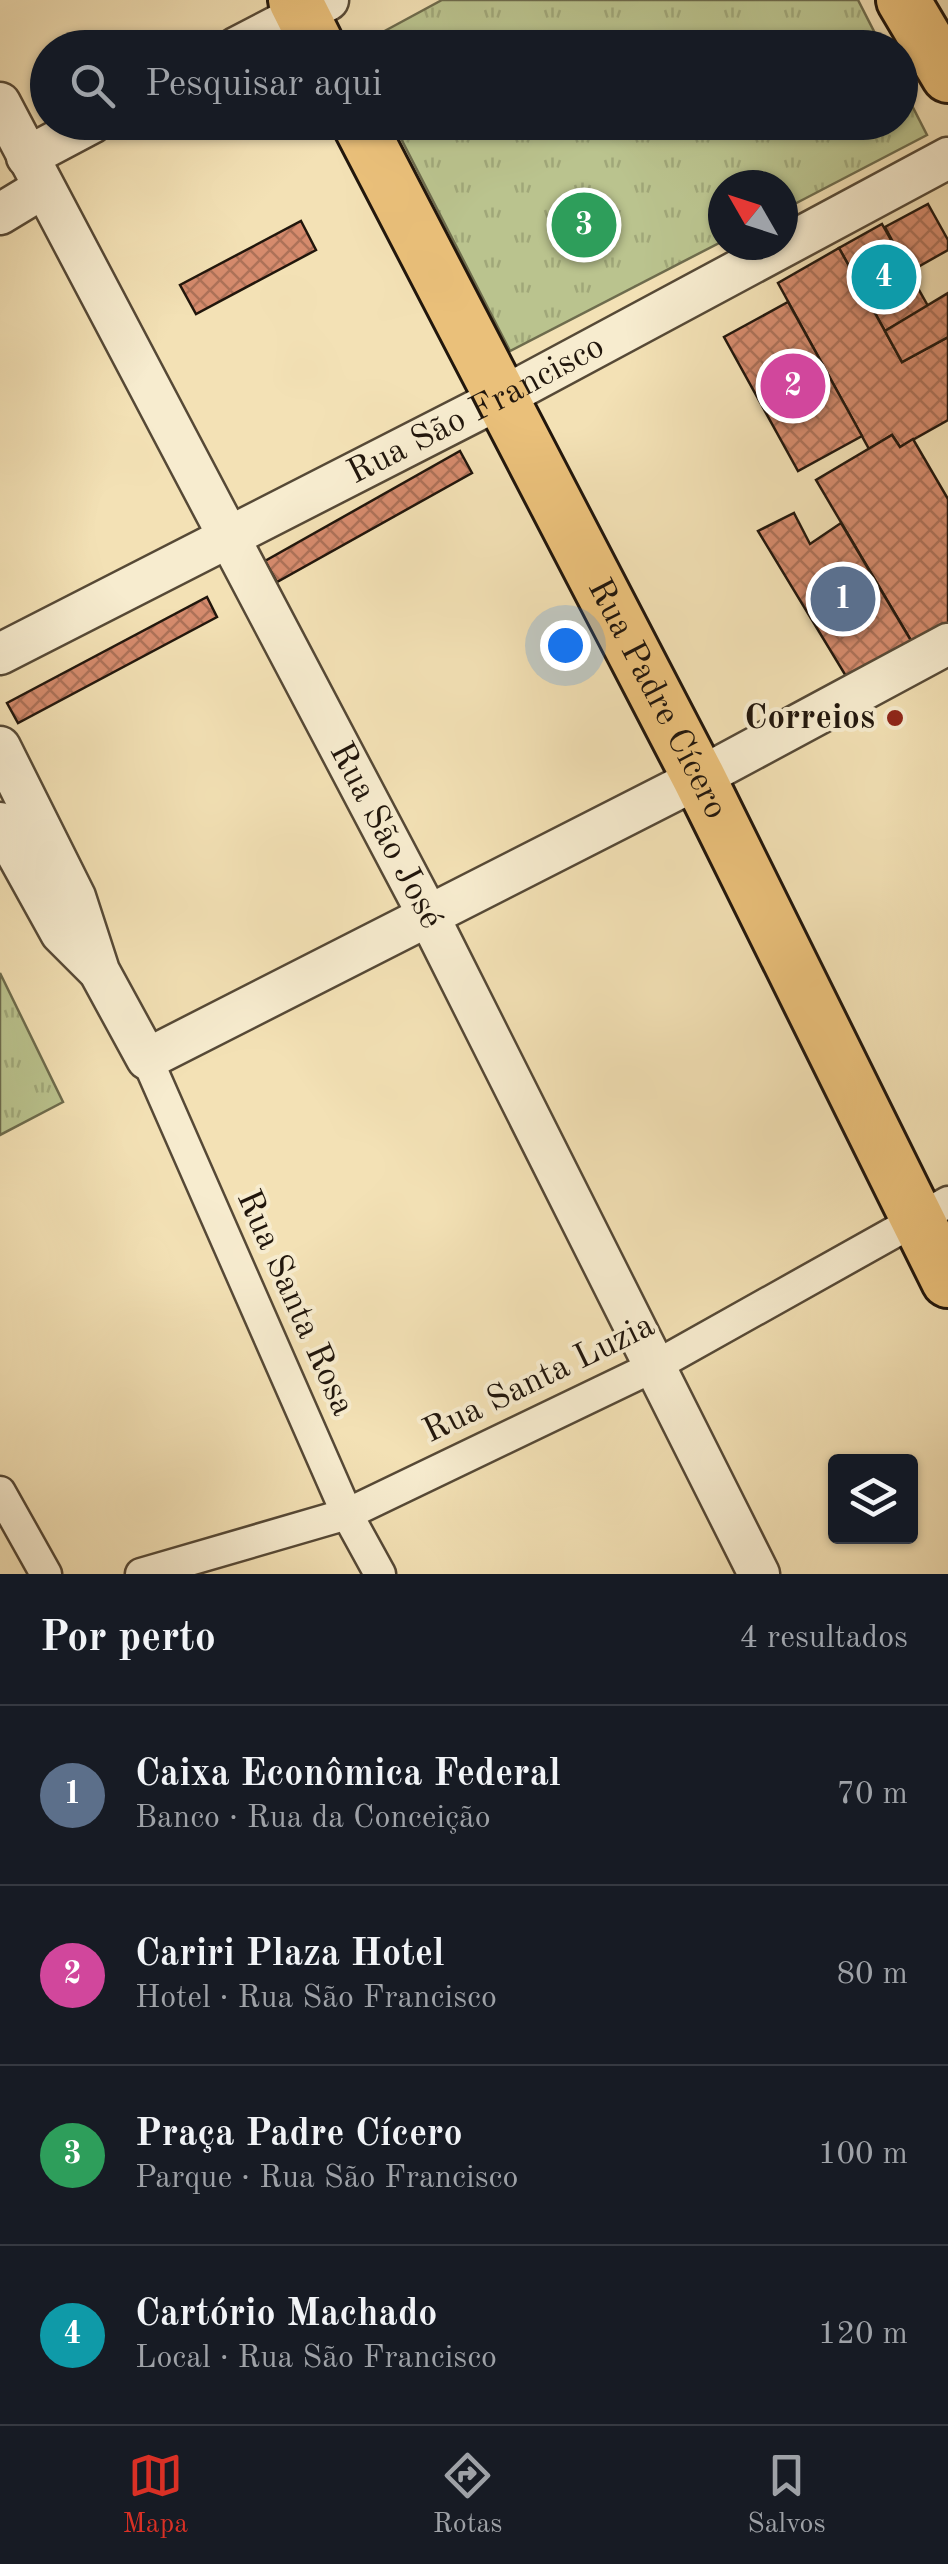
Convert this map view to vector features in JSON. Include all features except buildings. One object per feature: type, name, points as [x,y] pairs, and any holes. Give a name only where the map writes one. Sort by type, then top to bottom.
[{"type":"highway","points":[[904,0],[948,76]]},
{"type":"highway","name":"Rua Padre Cícero","points":[[367,140],[698,778],[932,1210],[948,1281]]},
{"type":"street","points":[[277,30],[311,15]]},
{"type":"street","name":"Rua São José","points":[[0,104],[427,913],[658,1366],[759,1574]]},
{"type":"street","points":[[0,214],[35,172],[71,140]]},
{"type":"street","name":"Rua São Francisco","points":[[0,654],[500,398],[948,158]]},
{"type":"street","points":[[0,747],[76,896],[99,971],[146,1059],[698,778],[948,644]]},
{"type":"street","points":[[0,823],[55,924],[99,971]]},
{"type":"street","name":"Rua Santa Rosa","points":[[146,1059],[347,1514],[380,1574]]},
{"type":"street","name":"Rua Santa Luzia","points":[[141,1574],[347,1514],[658,1366],[932,1210]]},
{"type":"street","points":[[0,1492],[46,1574]]},
{"type":"green space","points":[[442,0],[858,0],[873,30],[386,30]]},
{"type":"green space","points":[[918,117],[927,135],[918,140]]},
{"type":"green space","points":[[402,140],[917,140],[798,202],[798,170],[708,170],[708,249],[510,351]]},
{"type":"green space","points":[[0,973],[63,1102],[0,1135]]},
{"type":"place","name":"Praça Padre Cícero","points":[[584,225]]},
{"type":"place","name":"Cartório Machado","points":[[884,277]]},
{"type":"place","name":"Cariri Plaza Hotel","points":[[793,386]]},
{"type":"place","name":"Caixa Econômica Federal","points":[[843,599]]},
{"type":"place","name":"Correios","points":[[895,718]]}]
